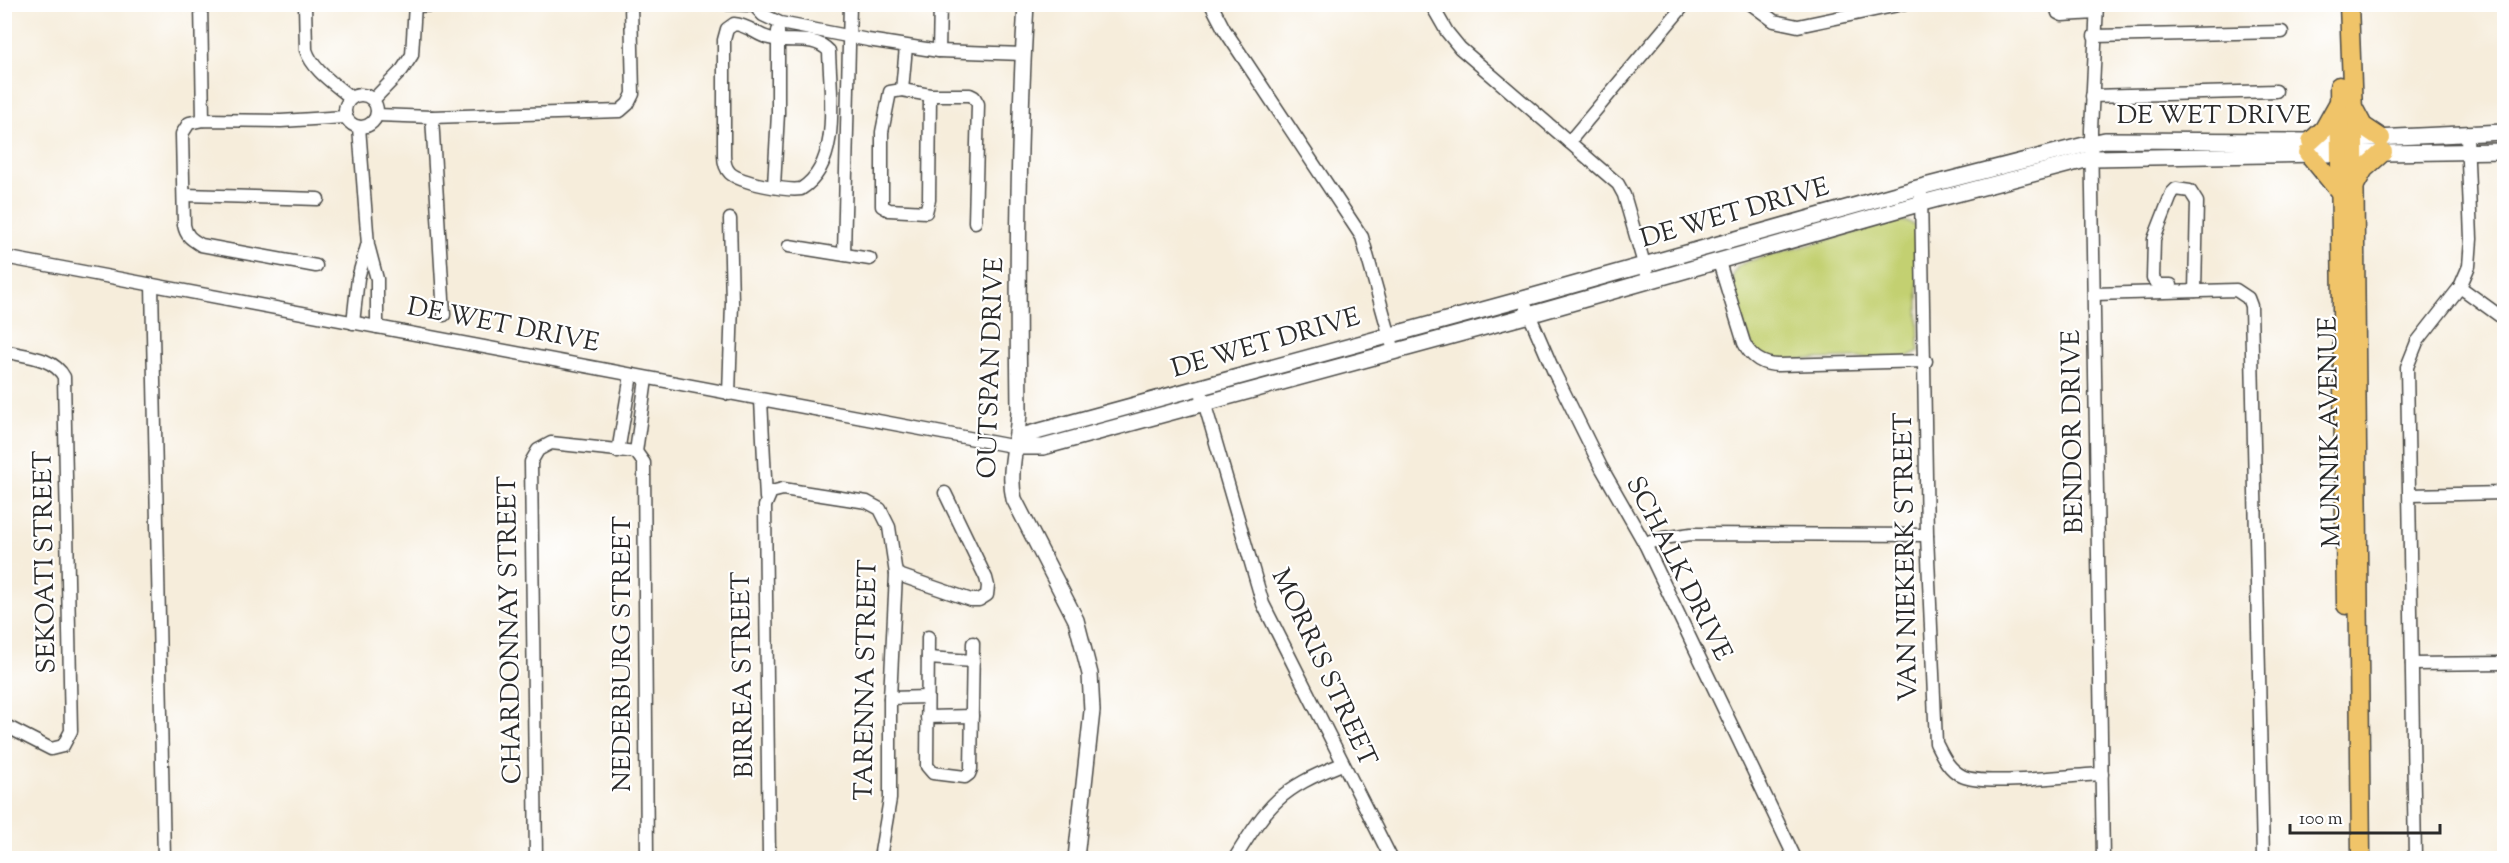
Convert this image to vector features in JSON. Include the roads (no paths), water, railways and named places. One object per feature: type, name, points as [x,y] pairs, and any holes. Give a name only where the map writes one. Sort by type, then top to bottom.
[{"type":"main road","name":"MUNNIK AVENUE","points":[[2337,4],[2346,146],[2349,858]]},
{"type":"main road","name":"MUNNIK AVENUE","points":[[2345,103],[2349,4]]},
{"type":"main road","points":[[2345,103],[2382,145],[2346,191],[2309,147],[2345,103]]},
{"type":"main road","name":"MUNNIK AVENUE","points":[[2346,191],[2361,858]]},
{"type":"street","points":[[201,4],[203,120]]},
{"type":"street","points":[[305,4],[308,57],[312,65],[351,98]]},
{"type":"street","points":[[373,100],[402,70],[412,55],[415,5],[462,4]]},
{"type":"street","points":[[377,115],[432,117],[620,111],[631,100],[633,94],[631,4]]},
{"type":"street","points":[[727,4],[753,5],[763,15],[780,22],[906,47],[939,51],[1023,54]]},
{"type":"street","points":[[844,254],[850,4]]},
{"type":"street","points":[[939,51],[940,4]]},
{"type":"street","name":"OUTSPAN DRIVE","points":[[1026,4],[1023,54],[1017,442],[1011,478],[1014,499],[1076,620],[1090,675],[1092,711],[1076,858]]},
{"type":"street","points":[[1211,4],[1224,29],[1362,237],[1394,351]]},
{"type":"street","points":[[1431,4],[1447,32],[1460,48],[1618,184],[1624,195],[1649,280]]},
{"type":"street","points":[[1569,142],[1685,4]]},
{"type":"street","points":[[1751,4],[1774,21],[1798,26],[1903,4]]},
{"type":"street","points":[[2056,4],[2059,14],[2078,15],[2096,9]]},
{"type":"street","name":"BENDOR DRIVE","points":[[2096,9],[2092,142],[2103,858]]},
{"type":"street","points":[[774,186],[778,113],[777,40],[780,22]]},
{"type":"street","points":[[734,24],[745,25],[764,37],[777,40],[814,41],[830,51],[830,137],[825,159],[821,168],[804,188],[797,190],[752,183],[731,174],[726,168],[724,155],[725,33],[734,24]]},
{"type":"street","points":[[2094,36],[2282,32]]},
{"type":"street","points":[[902,90],[906,47]]},
{"type":"street","points":[[930,95],[928,208],[924,214],[883,208],[881,199],[882,132],[890,92],[902,90],[930,95],[970,95],[974,97],[978,105],[975,222]]},
{"type":"street","points":[[2092,96],[2276,91]]},
{"type":"street","points":[[358,95],[373,100],[377,107],[377,115],[369,125],[353,126],[345,117],[345,106],[351,98],[358,95]]},
{"type":"street","points":[[316,266],[201,244],[192,240],[186,233],[184,225],[182,134],[189,123],[203,120],[271,122],[345,117]]},
{"type":"street","points":[[432,117],[444,315]]},
{"type":"street","points":[[359,127],[368,245],[377,279],[377,327]]},
{"type":"street","name":"DE WET DRIVE","points":[[1017,442],[1389,334],[2092,142],[2105,140],[2309,147],[2382,145],[2505,132]]},
{"type":"street","points":[[2415,858],[2407,367],[2417,342],[2460,287],[2469,266],[2467,136]]},
{"type":"street","name":"DE WET DRIVE","points":[[2382,145],[2468,152],[2505,151]]},
{"type":"street","name":"DE WET DRIVE","points":[[4,257],[646,379],[992,441],[1017,442],[1043,447],[1529,315],[1922,203],[2093,158],[2181,155],[2260,156],[2309,147]]},
{"type":"street","name":"VAN NIEKERK STREET","points":[[1921,187],[1926,361],[1927,535],[1936,743],[1943,758],[1962,776],[1975,779],[2007,780],[2102,774]]},
{"type":"street","points":[[2195,288],[2197,202],[2190,191],[2176,189],[2169,198],[2154,239],[2153,279],[2160,285],[2195,288],[2236,290],[2248,298],[2251,306],[2263,858]]},
{"type":"street","points":[[185,195],[318,199]]},
{"type":"street","points":[[729,394],[732,303],[730,219]]},
{"type":"street","points":[[353,322],[358,278],[368,245]]},
{"type":"street","points":[[789,246],[870,259]]},
{"type":"street","points":[[1719,262],[1744,343],[1751,354],[1761,361],[1779,365],[1926,361]]},
{"type":"street","points":[[152,285],[164,858]]},
{"type":"street","points":[[2460,287],[2505,319]]},
{"type":"street","points":[[2094,294],[2195,288]]},
{"type":"street","name":"SCHALK DRIVE","points":[[1523,299],[1554,372],[1595,456],[1645,544],[1795,858]]},
{"type":"street","name":"SEKOATI STREET","points":[[4,351],[55,366],[64,376],[71,732],[63,747],[51,749],[4,725]]},
{"type":"street","points":[[631,375],[618,452],[636,452]]},
{"type":"street","name":"NEDERBURG STREET","points":[[646,379],[636,452],[644,463],[647,858]]},
{"type":"street","name":"MORRIS STREET","points":[[1200,388],[1263,604],[1390,858]]},
{"type":"street","name":"BIRREA STREET","points":[[761,400],[769,495],[765,515],[769,858]]},
{"type":"street","name":"CHARDONNAY STREET","points":[[536,858],[531,462],[538,450],[551,443],[618,452]]},
{"type":"street","name":"TARENNA STREET","points":[[769,495],[790,489],[867,501],[880,509],[889,527],[896,574],[890,698],[890,799],[880,858]]},
{"type":"street","points":[[896,574],[971,600],[979,600],[987,595],[986,578],[945,493]]},
{"type":"street","points":[[2410,495],[2505,493]]},
{"type":"street","points":[[1645,544],[1663,538],[1691,534],[1927,535]]},
{"type":"street","points":[[928,637],[927,766],[929,771],[965,777],[971,770],[973,643]]},
{"type":"street","points":[[928,658],[973,661]]},
{"type":"street","points":[[2412,664],[2505,663]]},
{"type":"street","points":[[890,698],[927,697]]},
{"type":"street","points":[[927,717],[972,716]]},
{"type":"street","points":[[1235,858],[1261,816],[1276,800],[1292,788],[1342,764]]}]
